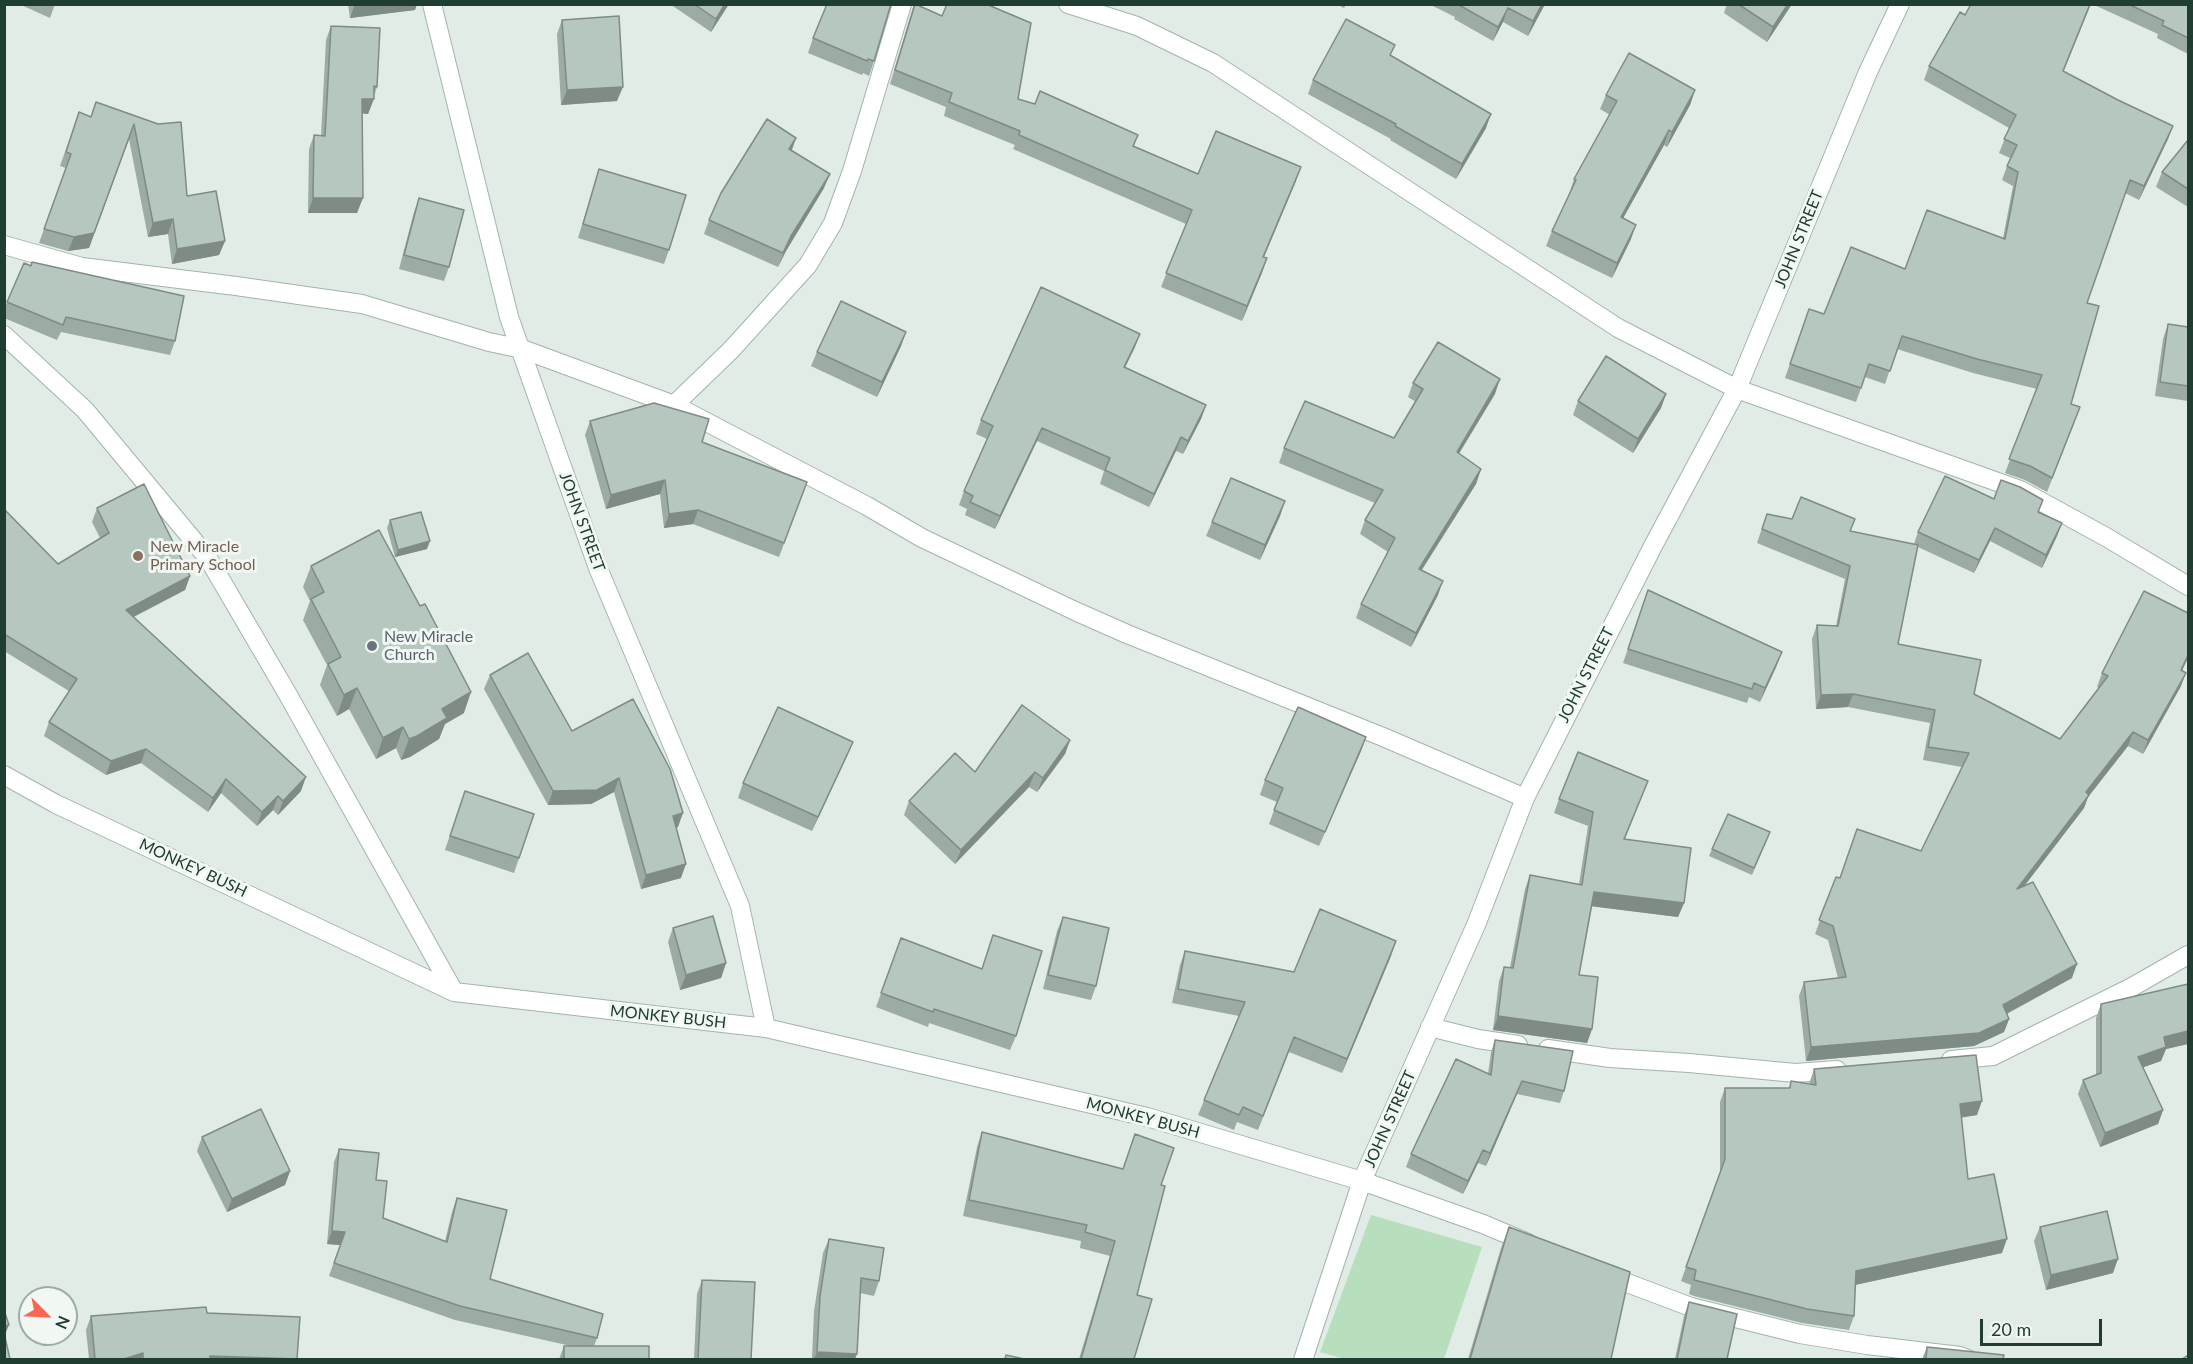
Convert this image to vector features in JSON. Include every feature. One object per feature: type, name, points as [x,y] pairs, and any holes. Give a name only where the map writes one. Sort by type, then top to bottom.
[{"type":"street","name":"JOHN STREET","points":[[432,4],[509,317],[598,568],[740,906],[766,1028]]},
{"type":"street","points":[[674,405],[731,350],[808,265],[833,223],[852,171],[902,4]]},
{"type":"street","points":[[1068,4],[1137,26],[1213,63],[1618,328],[1737,388],[2020,490],[2106,537],[2188,586]]},
{"type":"street","name":"JOHN STREET","points":[[1303,1359],[1362,1181],[1476,925],[1525,798],[1647,556],[1737,388],[1868,72],[1900,4]]},
{"type":"street","points":[[4,245],[82,267],[362,304],[489,342],[522,349],[674,405],[867,506],[922,538],[1017,585],[1127,634],[1318,710],[1525,798]]},
{"type":"street","points":[[4,335],[86,410],[208,558],[287,693],[454,992]]},
{"type":"street","name":"MONKEY BUSH","points":[[4,775],[56,804],[454,992],[766,1028],[1148,1117],[1362,1181],[1483,1224],[1549,1251]]},
{"type":"street","points":[[1934,1061],[1992,1056],[2132,987],[2188,955]]},
{"type":"street","points":[[1430,1027],[1479,1039],[1610,1058],[1795,1073],[1853,1068]]},
{"type":"street","points":[[1593,1270],[1690,1307],[1800,1334],[1970,1359]]},
{"type":"green space","points":[[1371,1215],[1482,1247],[1444,1359],[1345,1359],[1320,1352]]},
{"type":"building","points":[[694,4],[725,4],[716,19]]},
{"type":"building","points":[[827,4],[891,4],[874,61],[868,59],[867,61],[813,38]]},
{"type":"building","points":[[915,4],[942,16],[947,4],[986,4],[1031,23],[1018,99],[1035,104],[1040,91],[1138,135],[1133,146],[1198,174],[1216,131],[1301,167],[1263,257],[1267,258],[1247,306],[1166,273],[1192,210],[1019,135],[1020,131],[949,102],[952,93],[895,70]]},
{"type":"building","points":[[1542,4],[1533,21],[1508,8],[1498,27],[1459,5]]},
{"type":"building","points":[[1738,4],[1788,4],[1773,27]]},
{"type":"building","points":[[1971,4],[2090,4],[2063,71],[2173,126],[2144,186],[2130,180],[2087,303],[2099,306],[2071,404],[2080,407],[2052,478],[2030,466],[2009,459],[2042,375],[1977,359],[1902,336],[1890,371],[1869,364],[1861,388],[1790,364],[1809,309],[1824,314],[1851,247],[1905,269],[1927,210],[2005,239],[2018,172],[2007,166],[2017,145],[2004,139],[2016,115],[1929,66],[1960,12],[1965,15]]},
{"type":"building","points":[[2128,4],[2188,4],[2188,38],[2162,25],[2164,21]]},
{"type":"building","points":[[619,16],[623,87],[567,90],[562,20]]},
{"type":"building","points":[[1346,19],[1395,45],[1390,55],[1491,114],[1462,164],[1395,126],[1396,124],[1313,80]]},
{"type":"building","points":[[331,26],[380,28],[377,87],[374,86],[374,99],[362,99],[363,198],[313,198],[314,135],[325,136]]},
{"type":"building","points":[[1629,53],[1695,90],[1672,132],[1669,130],[1621,217],[1636,225],[1617,263],[1552,231],[1576,180],[1574,179],[1617,101],[1606,95]]},
{"type":"building","points":[[96,102],[158,124],[181,122],[187,196],[216,191],[225,241],[177,249],[173,219],[153,223],[134,124],[94,233],[74,237],[44,229],[71,154],[66,152],[79,112],[91,117]]},
{"type":"building","points":[[767,119],[796,138],[789,149],[830,174],[791,236],[783,253],[709,220],[721,193]]},
{"type":"building","points":[[2188,140],[2188,189],[2162,172]]},
{"type":"building","points":[[599,169],[686,195],[669,250],[583,224]]},
{"type":"building","points":[[419,198],[464,210],[449,267],[404,255]]},
{"type":"building","points":[[32,262],[184,296],[175,341],[66,317],[63,325],[7,302],[24,263],[31,266]]},
{"type":"building","points":[[1041,287],[1140,334],[1124,367],[1206,405],[1188,441],[1181,437],[1154,494],[1105,470],[1110,458],[1042,428],[1000,516],[970,502],[973,496],[964,491],[993,426],[981,420]]},
{"type":"building","points":[[841,301],[906,332],[882,382],[817,352]]},
{"type":"building","points":[[2168,324],[2188,327],[2188,386],[2160,382]]},
{"type":"building","points":[[1438,342],[1500,379],[1457,452],[1481,469],[1419,569],[1443,581],[1416,633],[1361,604],[1395,538],[1365,520],[1383,490],[1284,448],[1305,401],[1394,438],[1423,389],[1413,383]]},
{"type":"building","points":[[1606,356],[1666,394],[1638,439],[1578,401]]},
{"type":"building","points":[[654,403],[709,419],[702,442],[807,482],[784,543],[698,510],[669,514],[665,480],[611,495],[590,421]]},
{"type":"building","points":[[1945,476],[1994,499],[2001,480],[2020,487],[2043,500],[2038,512],[2062,523],[2046,555],[1995,528],[1979,560],[1918,532]]},
{"type":"building","points":[[1231,478],[1285,501],[1265,545],[1212,522]]},
{"type":"building","points":[[144,484],[190,576],[126,610],[306,777],[283,801],[278,796],[262,812],[226,779],[213,798],[146,749],[111,761],[49,722],[77,679],[4,634],[4,509],[58,564],[109,533],[97,508]]},
{"type":"building","points":[[1801,497],[1855,519],[1850,531],[1918,545],[1898,644],[1981,660],[1974,694],[2060,739],[2108,676],[2102,673],[2144,591],[2188,613],[2188,655],[2181,670],[2186,673],[2148,740],[2133,732],[2086,792],[2089,795],[2017,889],[2033,882],[2077,964],[2003,1005],[2009,1019],[1979,1033],[1811,1047],[1804,982],[1846,977],[1833,926],[1819,920],[1836,877],[1840,878],[1857,829],[1921,851],[1969,753],[1928,747],[1935,710],[1853,694],[1821,695],[1817,625],[1838,626],[1850,566],[1762,529],[1767,514],[1792,519]]},
{"type":"building","points":[[421,512],[430,541],[398,550],[390,520]]},
{"type":"building","name":"New Miracle Church","points":[[379,530],[420,606],[425,604],[471,692],[442,709],[447,718],[409,739],[403,727],[383,738],[357,688],[344,695],[328,664],[341,657],[311,599],[324,592],[311,566]]},
{"type":"building","points":[[1648,590],[1782,652],[1765,688],[1754,683],[1752,689],[1628,649]]},
{"type":"building","points":[[528,653],[572,731],[633,699],[670,769],[683,813],[673,816],[686,864],[646,875],[619,778],[597,790],[553,791],[490,675]]},
{"type":"building","points":[[1022,705],[1070,740],[1043,778],[1035,772],[961,850],[909,801],[955,753],[975,772]]},
{"type":"building","points":[[778,707],[853,742],[818,817],[743,783]]},
{"type":"building","points":[[1298,707],[1366,737],[1325,832],[1274,810],[1283,788],[1265,780]]},
{"type":"building","points":[[1578,752],[1648,781],[1624,839],[1691,848],[1684,903],[1594,892],[1579,975],[1598,977],[1592,1029],[1498,1016],[1504,967],[1513,968],[1530,875],[1582,885],[1593,812],[1559,799]]},
{"type":"building","points":[[465,791],[534,814],[519,858],[450,836]]},
{"type":"building","points":[[1728,814],[1770,832],[1754,868],[1712,849]]},
{"type":"building","points":[[1320,909],[1396,941],[1347,1059],[1294,1037],[1263,1116],[1243,1107],[1239,1115],[1204,1100],[1245,1002],[1178,989],[1185,951],[1294,972]]},
{"type":"building","points":[[713,916],[726,963],[686,975],[673,928]]},
{"type":"building","points":[[1063,917],[1109,928],[1096,986],[1048,975]]},
{"type":"building","points":[[993,935],[1042,951],[1016,1036],[934,1009],[933,1012],[881,993],[901,938],[982,969]]},
{"type":"building","points":[[2188,984],[2188,1031],[2164,1037],[2166,1047],[2138,1057],[2163,1110],[2105,1133],[2083,1080],[2101,1073],[2101,1004]]},
{"type":"building","points":[[1495,1040],[1573,1051],[1564,1091],[1522,1081],[1490,1153],[1483,1150],[1468,1181],[1411,1154],[1456,1059],[1491,1075]]},
{"type":"building","points":[[1976,1055],[1982,1101],[1960,1104],[1968,1179],[1994,1174],[2007,1239],[1856,1271],[1854,1316],[1807,1309],[1694,1280],[1696,1270],[1686,1267],[1725,1159],[1725,1088],[1790,1088],[1791,1081],[1816,1085],[1814,1069]]},
{"type":"building","points":[[261,1109],[290,1171],[232,1199],[202,1137]]},
{"type":"building","points":[[982,1132],[1123,1169],[1135,1134],[1174,1148],[1161,1185],[1165,1186],[1137,1295],[1152,1299],[1134,1359],[1081,1359],[1115,1241],[1085,1232],[1087,1225],[969,1200]]},
{"type":"building","points":[[339,1149],[379,1153],[376,1180],[387,1181],[383,1218],[447,1242],[457,1198],[507,1210],[490,1279],[603,1314],[597,1338],[460,1306],[334,1263],[345,1232],[332,1231]]},
{"type":"building","points":[[2107,1211],[2118,1259],[2051,1275],[2040,1227]]},
{"type":"building","points":[[1509,1227],[1630,1272],[1611,1359],[1470,1359]]},
{"type":"building","points":[[829,1239],[884,1248],[879,1281],[861,1278],[857,1354],[817,1352],[820,1296]]},
{"type":"building","points":[[702,1280],[755,1282],[751,1359],[698,1359]]},
{"type":"building","points":[[1689,1302],[1737,1314],[1727,1359],[1677,1359]]},
{"type":"building","points":[[206,1307],[207,1313],[300,1317],[297,1359],[210,1356],[210,1359],[143,1359],[143,1353],[124,1359],[95,1359],[91,1316]]},
{"type":"building","points":[[4,1310],[9,1325],[4,1326]]},
{"type":"building","points":[[4,1333],[10,1359],[4,1359]]},
{"type":"building","points":[[564,1346],[649,1346],[649,1359],[564,1359]]},
{"type":"building","points":[[1927,1347],[2004,1355],[2003,1359],[1926,1359]]},
{"type":"building","points":[[1006,1355],[1024,1359],[1005,1359]]},
{"type":"place","name":"New Miracle Primary School","points":[[138,556]]},
{"type":"place","name":"New Miracle Church","points":[[372,646]]}]
